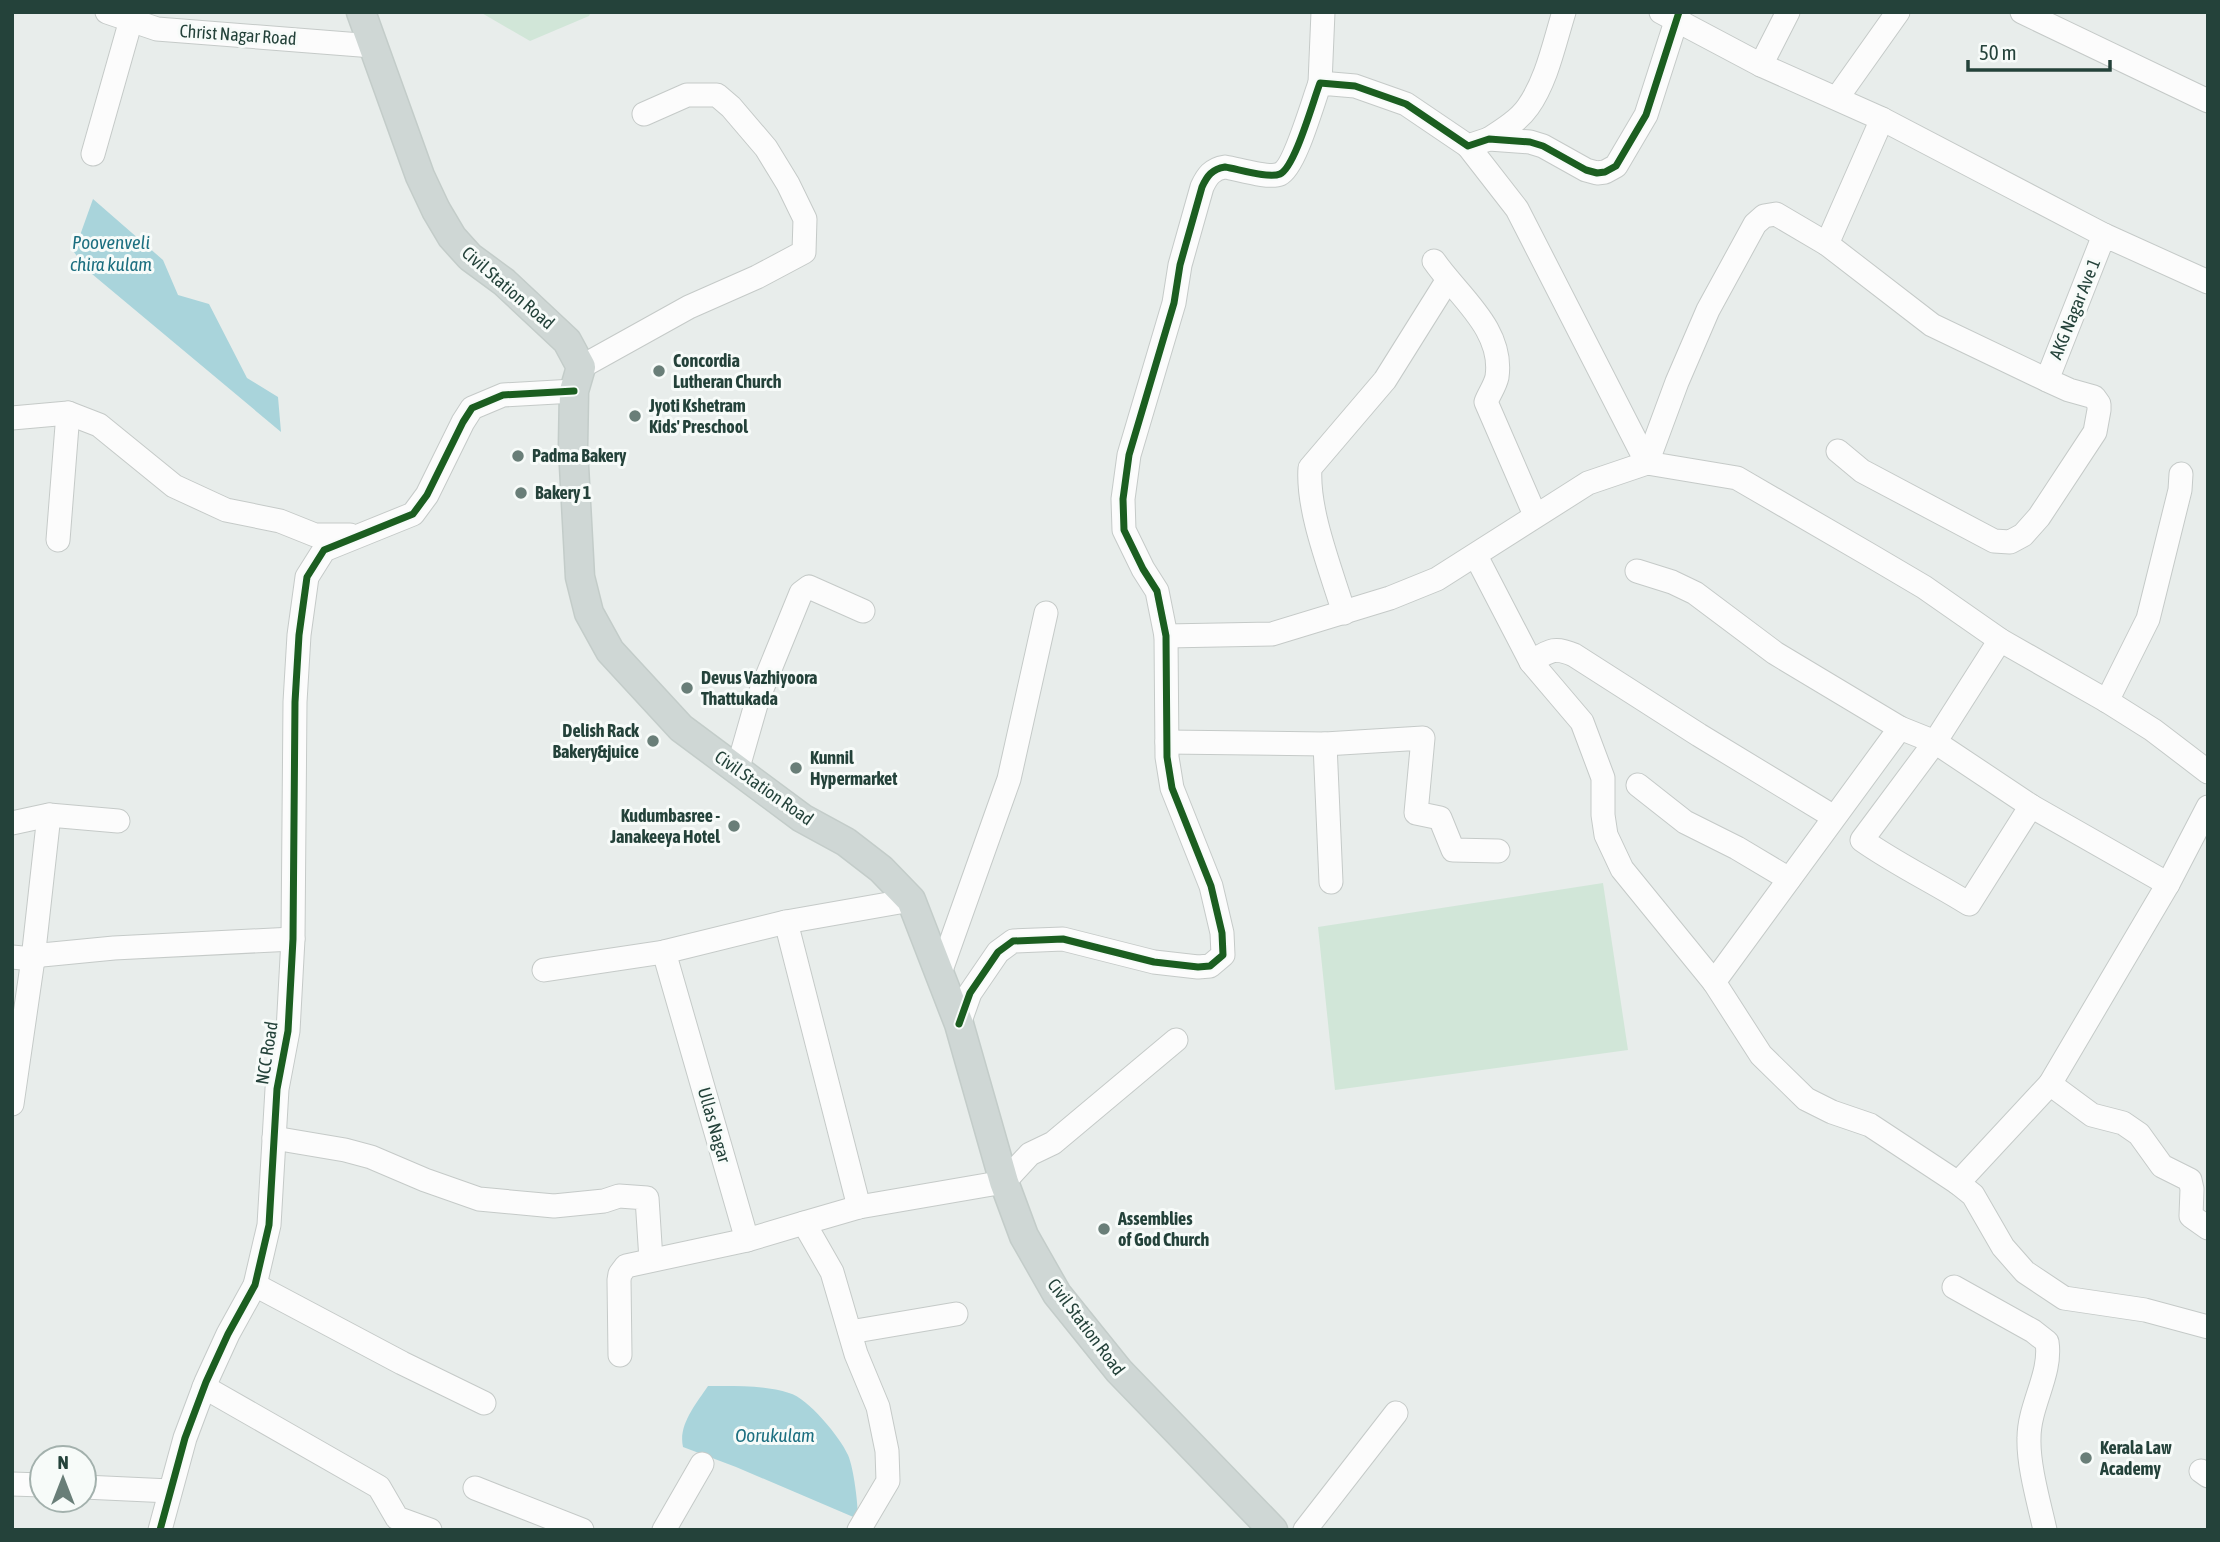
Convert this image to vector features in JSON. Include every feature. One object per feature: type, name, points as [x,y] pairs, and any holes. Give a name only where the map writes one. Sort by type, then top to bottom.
[{"type":"main road","name":"Civil Station Road","points":[[361,12],[420,176],[452,237],[470,257],[503,282],[568,341],[578,379],[573,447],[580,577],[589,614],[610,651],[681,728],[802,818],[846,842],[881,869],[911,900],[959,1024],[1004,1182],[1024,1236],[1065,1303],[1119,1371],[1273,1530]]},
{"type":"street","name":"Christ Nagar Road","points":[[107,12],[157,29],[373,46]]},
{"type":"street","points":[[959,1024],[970,993],[999,952],[1013,941],[1063,939],[1154,962],[1198,967],[1210,966],[1223,955],[1222,933],[1211,886],[1172,788],[1167,757],[1166,636],[1157,591],[1124,530],[1123,499],[1129,455],[1174,303],[1180,265],[1202,187],[1207,176],[1218,168],[1272,176],[1281,174],[1293,160],[1320,83],[1322,12]]},
{"type":"street","points":[[1479,143],[1514,122],[1528,108],[1542,81],[1564,12]]},
{"type":"street","points":[[1761,65],[1788,12]]},
{"type":"street","points":[[1837,98],[1898,12]]},
{"type":"street","points":[[2022,12],[2208,101]]},
{"type":"street","points":[[1320,83],[1354,86],[1406,104],[1479,143],[1530,142],[1543,146],[1586,170],[1605,172],[1616,166],[1646,115],[1672,15],[1761,65],[1882,119],[2104,235]]},
{"type":"street","points":[[93,154],[131,20]]},
{"type":"street","points":[[12,418],[68,413],[99,425],[174,486],[226,510],[280,521],[314,535],[360,535],[413,514],[427,495],[472,408],[503,395],[578,379],[690,307],[804,252],[805,219],[789,184],[766,148],[732,107],[717,95],[687,95],[644,114]]},
{"type":"street","points":[[1827,244],[1882,119]]},
{"type":"street","points":[[1479,143],[1517,209],[1647,463]]},
{"type":"street","points":[[1647,463],[1676,382],[1708,310],[1755,224],[1764,216],[1776,214],[1827,244],[1932,325],[2047,380]]},
{"type":"street","name":"AKG Nagar Ave 1","points":[[1838,451],[1862,471],[1994,541],[2010,542],[2023,535],[2039,517],[2095,432],[2099,404],[2094,397],[2047,380],[2104,235],[2208,282]]},
{"type":"street","points":[[1434,261],[1447,281],[1483,321],[1497,358],[1497,380],[1486,402],[1535,515]]},
{"type":"street","points":[[1344,613],[1312,505],[1310,468],[1385,380],[1447,281]]},
{"type":"street","points":[[58,540],[68,413]]},
{"type":"street","points":[[1166,636],[1272,634],[1390,598],[1437,579],[1588,483],[1647,463],[1737,478],[1924,587],[2000,640],[2107,701],[2153,730],[2208,772]]},
{"type":"street","points":[[2107,701],[2148,620],[2180,490],[2181,474]]},
{"type":"street","name":"NCC Road","points":[[160,1530],[185,1438],[228,1334],[255,1286],[269,1225],[277,1089],[288,1031],[293,939],[297,671],[307,577],[324,550],[360,535]]},
{"type":"street","points":[[1476,556],[1531,662],[1581,722],[1604,778],[1603,815],[1606,835],[1622,869],[1714,982],[1761,1055],[1806,1099],[1832,1112],[1870,1125],[1958,1182],[1973,1195],[2003,1247],[2025,1272],[2064,1298],[2145,1310],[2208,1327]]},
{"type":"street","points":[[1637,571],[1672,582],[1695,593],[1775,653],[1900,728],[1935,742],[2031,806],[2168,884]]},
{"type":"street","points":[[737,771],[757,701],[801,593],[809,587],[863,611]]},
{"type":"street","points":[[940,973],[1009,779],[1046,614]]},
{"type":"street","points":[[2000,640],[1935,742],[1862,840],[1969,904],[2031,806]]},
{"type":"street","points":[[1531,662],[1551,650],[1563,650],[1574,655],[1834,817]]},
{"type":"street","points":[[1714,982],[1900,728]]},
{"type":"street","points":[[1167,742],[1325,744],[1423,738],[1416,813],[1440,818],[1453,850],[1499,851]]},
{"type":"street","points":[[1325,744],[1331,882]]},
{"type":"street","points":[[1638,785],[1685,822],[1737,848],[1789,879]]},
{"type":"street","points":[[1958,1182],[2050,1084],[2168,884],[2208,807]]},
{"type":"street","points":[[12,1104],[23,958],[49,815]]},
{"type":"street","points":[[12,823],[49,815],[118,821]]},
{"type":"street","points":[[544,970],[664,952],[786,922],[911,900]]},
{"type":"street","points":[[786,922],[859,1207]]},
{"type":"street","points":[[23,958],[114,948],[293,939]]},
{"type":"street","name":"Ullas Nagar","points":[[664,952],[747,1240]]},
{"type":"street","points":[[620,1355],[620,1274],[630,1264],[747,1240],[859,1207],[1004,1182],[1030,1154],[1053,1143],[1176,1041]]},
{"type":"street","points":[[2050,1084],[2092,1115],[2123,1123],[2139,1134],[2162,1166],[2190,1180],[2191,1216],[2208,1228]]},
{"type":"street","points":[[274,1138],[371,1157],[479,1199],[554,1206],[604,1201],[619,1196],[647,1198],[651,1260]]},
{"type":"street","points":[[804,1223],[832,1272],[856,1354],[878,1407],[887,1451],[888,1481],[859,1530]]},
{"type":"street","points":[[255,1286],[484,1403]]},
{"type":"street","points":[[1954,1287],[2033,1331],[2047,1342],[2049,1353],[2032,1416],[2029,1439],[2036,1494],[2045,1530]]},
{"type":"street","points":[[850,1332],[956,1314]]},
{"type":"street","points":[[204,1387],[379,1487],[397,1518],[430,1530]]},
{"type":"street","points":[[1305,1530],[1396,1413]]},
{"type":"street","points":[[664,1530],[702,1464]]},
{"type":"street","points":[[98,1488],[170,1491]]},
{"type":"street","points":[[475,1488],[582,1530]]},
{"type":"green space","points":[[480,12],[591,12],[589,16],[530,41]]},
{"type":"green space","points":[[1603,883],[1628,1050],[1335,1090],[1318,927]]},
{"type":"water","name":"Poovenveli chira kulam","points":[[93,199],[163,260],[178,295],[209,304],[247,378],[278,397],[281,432],[86,269],[74,252]]},
{"type":"water","name":"Oorukulam","points":[[708,1386],[769,1389],[789,1393],[805,1402],[831,1429],[848,1455],[858,1519],[683,1447],[686,1423],[693,1407]]},
{"type":"cycle path","points":[[959,1024],[970,993],[998,952],[1013,941],[1063,939],[1154,962],[1198,967],[1210,966],[1223,955],[1222,933],[1211,886],[1172,788],[1167,757],[1166,636],[1157,591],[1124,530],[1123,499],[1129,455],[1174,303],[1180,265],[1202,187],[1208,176],[1225,167],[1261,175],[1280,174],[1292,159],[1320,83],[1355,86],[1406,104],[1468,146],[1489,139],[1530,142],[1543,146],[1586,170],[1605,172],[1616,166],[1646,115],[1679,12]]},
{"type":"cycle path","points":[[160,1530],[185,1438],[206,1382],[255,1285],[269,1225],[277,1089],[288,1031],[293,939],[295,702],[299,635],[307,577],[324,550],[413,514],[427,495],[472,408],[503,395],[574,391]]},
{"type":"place","name":"Concordia Lutheran Church","points":[[659,371]]},
{"type":"place","name":"Jyoti Kshetram Kids' Preschool","points":[[635,416]]},
{"type":"place","name":"Padma Bakery","points":[[518,456]]},
{"type":"place","name":"Bakery 1","points":[[521,493]]},
{"type":"place","name":"Devus Vazhiyoora Thattukada","points":[[687,688]]},
{"type":"place","name":"Delish Rack Bakery&juice","points":[[653,741]]},
{"type":"place","name":"Kunnil Hypermarket","points":[[796,768]]},
{"type":"place","name":"Kudumbasree - Janakeeya Hotel","points":[[734,826]]},
{"type":"place","name":"Assemblies of God Church","points":[[1104,1229]]},
{"type":"place","name":"Kerala Law Academy","points":[[2086,1458]]}]
